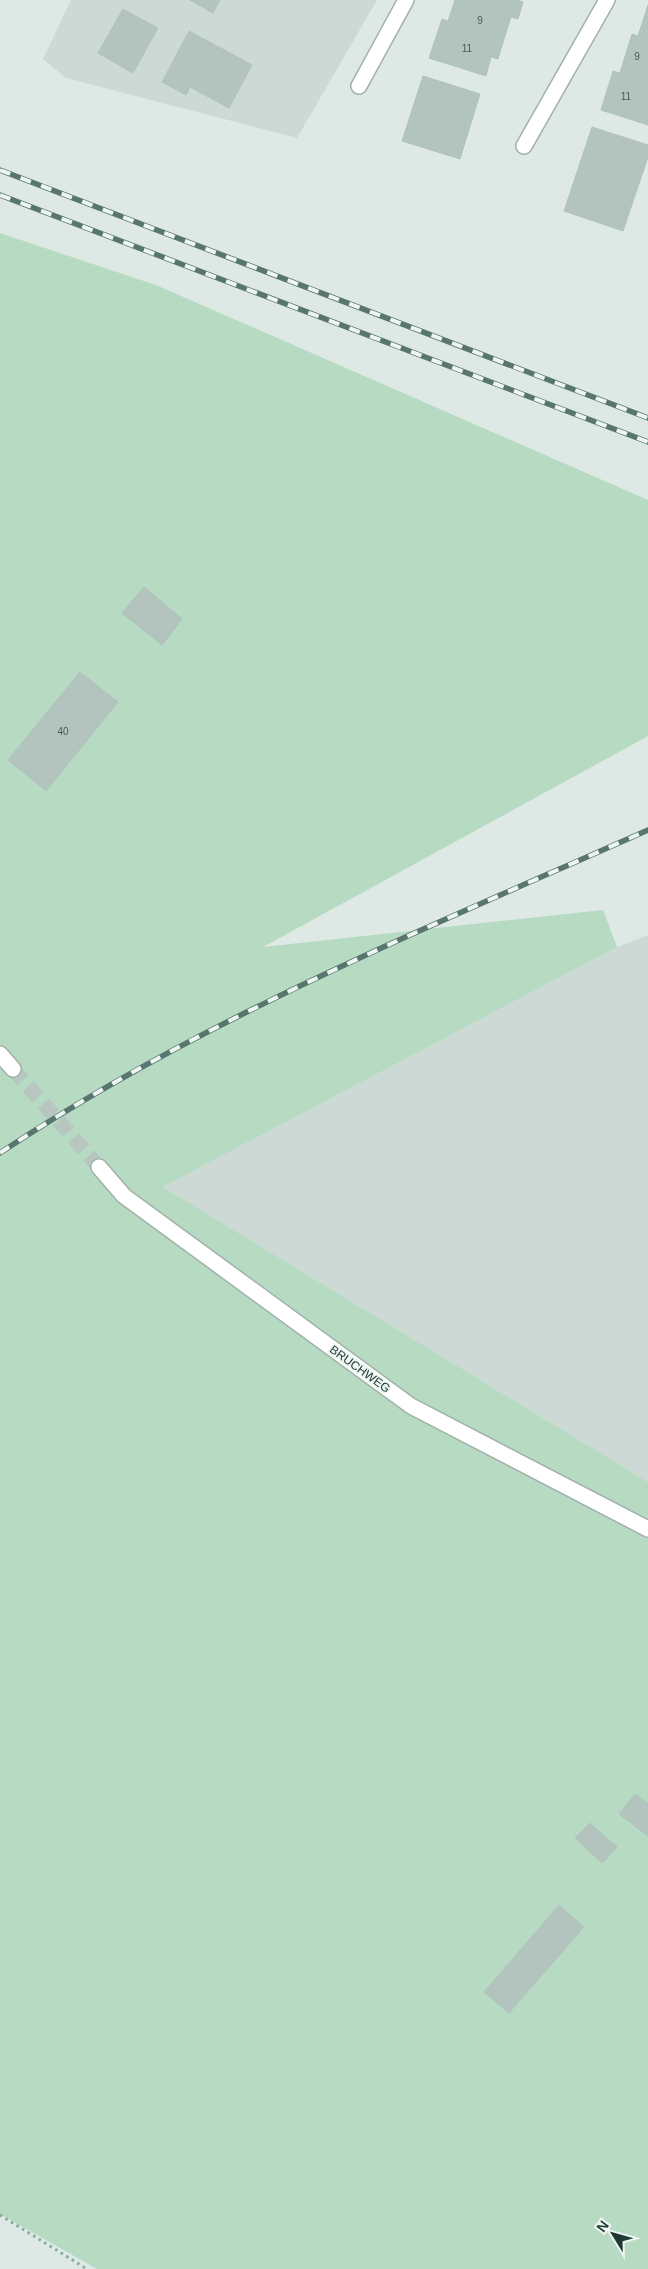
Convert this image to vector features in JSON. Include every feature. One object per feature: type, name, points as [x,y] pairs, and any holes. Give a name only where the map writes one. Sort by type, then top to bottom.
[{"type":"street","points":[[359,86],[406,0]]},
{"type":"street","points":[[524,146],[607,0]]},
{"type":"street","points":[[0,1054],[14,1069]]},
{"type":"street","name":"BRUCHWEG","points":[[99,1167],[124,1196],[411,1406],[648,1529]]},
{"type":"path","points":[[0,2215],[88,2269]]},
{"type":"shaded area","points":[[71,0],[377,0],[297,138],[66,78],[43,59]]},
{"type":"shaded area","points":[[648,935],[648,1482],[163,1187],[617,947]]},
{"type":"green space","points":[[0,233],[156,285],[648,500],[648,736],[263,947],[603,910],[617,947],[163,1187],[648,1482],[648,2269],[97,2269],[0,2214]]},
{"type":"building","points":[[190,0],[220,0],[213,13]]},
{"type":"building","points":[[455,0],[518,0],[523,2],[518,19],[511,17],[504,39],[448,21]]},
{"type":"building","points":[[648,5],[648,39],[638,36]]},
{"type":"building","points":[[123,9],[158,28],[133,73],[98,53]]},
{"type":"building","points":[[442,19],[504,39],[498,59],[491,57],[486,76],[429,58]]},
{"type":"building","points":[[189,31],[252,65],[229,108],[190,87],[186,95],[162,82]]},
{"type":"building","points":[[632,34],[648,39],[648,82],[620,73]]},
{"type":"building","points":[[613,71],[648,82],[648,125],[601,110]]},
{"type":"building","points":[[423,76],[480,94],[460,159],[402,141]]},
{"type":"building","points":[[592,127],[648,145],[648,157],[623,231],[564,211]]},
{"type":"building","points":[[144,587],[182,619],[162,645],[122,613]]},
{"type":"building","points":[[80,672],[118,702],[46,791],[8,760]]},
{"type":"building","points":[[635,1794],[648,1803],[648,1836],[619,1814]]},
{"type":"building","points":[[590,1823],[617,1847],[602,1863],[575,1838]]},
{"type":"building","points":[[559,1905],[584,1927],[509,2013],[484,1992]]},
{"type":"tunnel","points":[[13,1069],[99,1167]]},
{"type":"railway","points":[[0,170],[648,418]]},
{"type":"railway","points":[[0,195],[648,442]]},
{"type":"railway","points":[[0,1153],[77,1105],[155,1060],[235,1018],[399,940],[648,830]]}]
